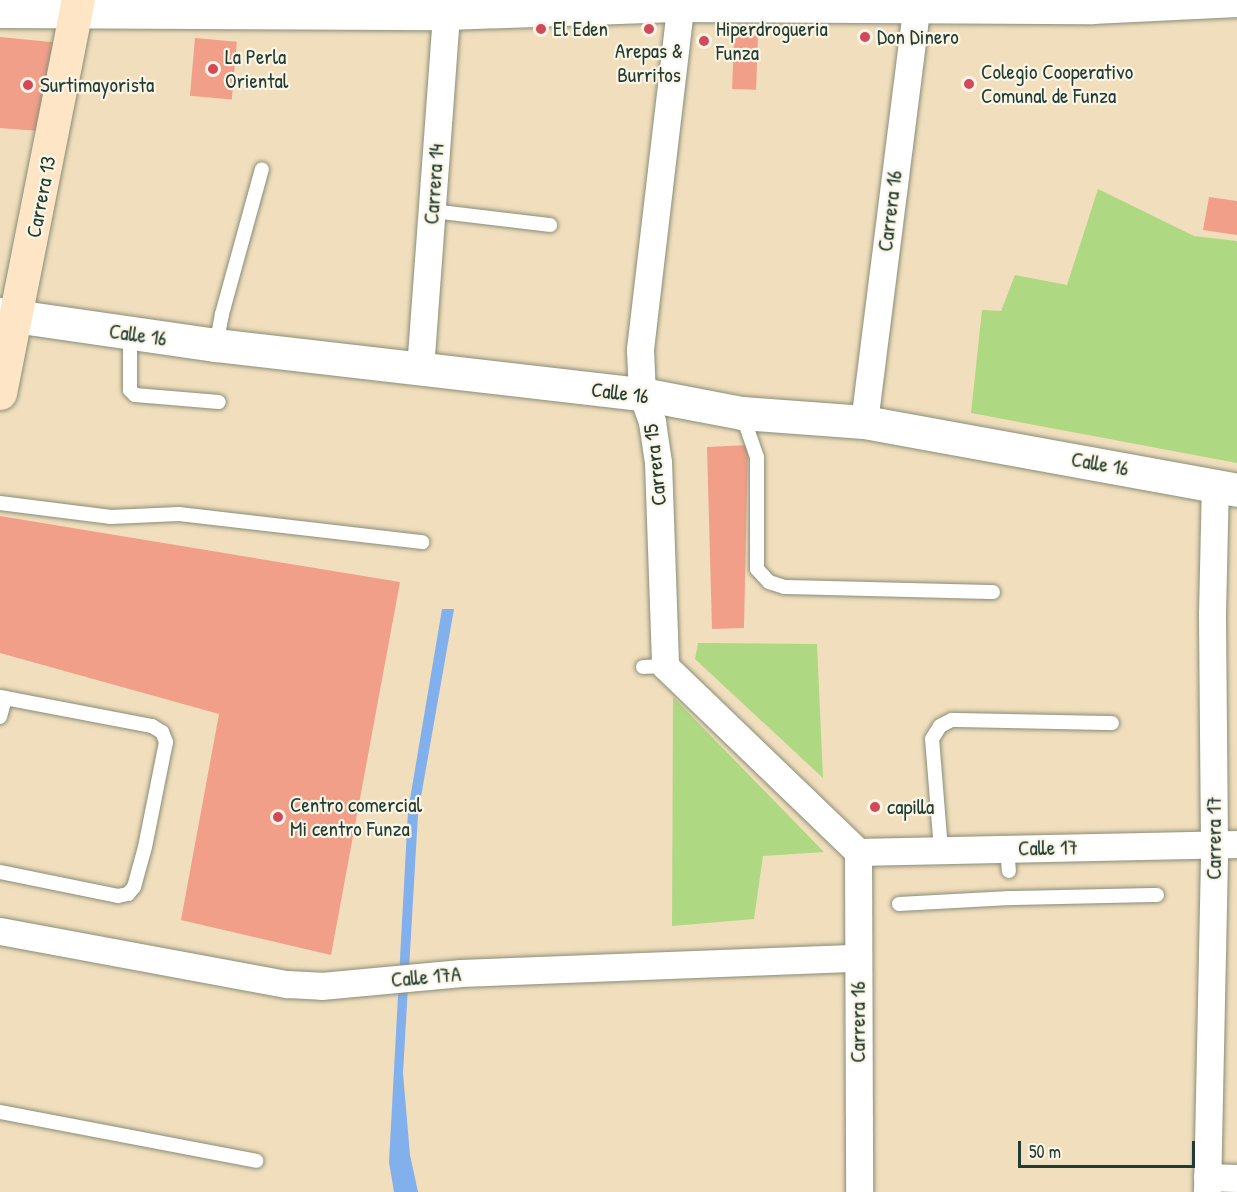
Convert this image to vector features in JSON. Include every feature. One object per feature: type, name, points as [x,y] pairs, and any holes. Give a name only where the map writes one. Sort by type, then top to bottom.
[{"type":"main road","name":"Carrera 13","points":[[0,393],[8,316],[77,6]]},
{"type":"street","points":[[0,11],[77,6],[447,6],[681,2],[916,2],[1092,7],[1237,0]]},
{"type":"street","name":"Carrera 15","points":[[681,2],[640,350],[642,394],[651,422],[658,462],[654,666],[858,852]]},
{"type":"street","name":"Carrera 16","points":[[864,422],[916,2]]},
{"type":"street","name":"Carrera 14","points":[[420,369],[447,6]]},
{"type":"street","name":"Calle 16","points":[[8,316],[216,345],[642,394],[741,413],[864,422],[1226,488]]},
{"type":"street","name":"Carrera 17","points":[[1207,1185],[1226,844],[1212,615],[1226,488]]},
{"type":"street","name":"Calle 17","points":[[858,852],[941,850],[1008,860],[1226,844]]},
{"type":"street","name":"Carrera 16","points":[[858,852],[859,1192]]},
{"type":"street","name":"Calle 17A","points":[[0,931],[287,984],[321,986],[424,975],[463,981],[857,958]]},
{"type":"street","points":[[1207,1185],[1237,1178]]},
{"type":"lane","points":[[216,345],[222,314],[261,169]]},
{"type":"lane","points":[[432,211],[550,225]]},
{"type":"lane","points":[[130,334],[130,390],[135,395],[219,402]]},
{"type":"lane","points":[[741,413],[757,457],[757,569],[769,582],[784,587],[993,592]]},
{"type":"lane","points":[[0,502],[111,517],[179,514],[422,543]]},
{"type":"lane","points":[[0,717],[3,697],[152,726],[162,732],[166,742],[145,848],[134,886],[129,894],[118,896],[0,872]]},
{"type":"lane","points":[[941,850],[932,739],[940,726],[952,720],[1112,723]]},
{"type":"lane","points":[[899,904],[1157,895]]},
{"type":"lane","points":[[0,1112],[256,1161]]},
{"type":"green space","points":[[1098,189],[1194,236],[1237,241],[1237,463],[971,413],[982,310],[1001,311],[1015,275],[1067,285]]},
{"type":"green space","points":[[698,643],[817,644],[823,778],[695,659]]},
{"type":"green space","points":[[673,697],[824,852],[763,856],[754,919],[672,926]]},
{"type":"water","points":[[442,609],[454,609],[418,814],[403,1073],[410,1155],[418,1192],[394,1192],[389,1162],[408,811]]},
{"type":"building","points":[[734,35],[758,36],[756,90],[732,89]]},
{"type":"building","name":"Surtimayorista","points":[[0,37],[61,43],[52,132],[0,128]]},
{"type":"building","name":"La Perla Oriental","points":[[195,38],[237,42],[232,99],[190,96]]},
{"type":"building","points":[[1209,197],[1237,201],[1237,235],[1203,230]]},
{"type":"building","points":[[748,445],[744,628],[712,629],[707,447]]},
{"type":"building","name":"Centro comercial Mi centro Funza","points":[[0,516],[400,582],[331,955],[181,920],[219,714],[0,653]]},
{"type":"place","name":"El Eden","points":[[541,29]]},
{"type":"place","name":"Arepas & Burritos","points":[[649,29]]},
{"type":"place","name":"Don Dinero","points":[[865,37]]},
{"type":"place","name":"Hiperdrogueria Funza","points":[[704,41]]},
{"type":"place","name":"La Perla Oriental","points":[[213,69]]},
{"type":"place","name":"Colegio Cooperativo Comunal de Funza","points":[[969,84]]},
{"type":"place","name":"Surtimayorista","points":[[28,85]]},
{"type":"place","name":"capilla","points":[[875,807]]},
{"type":"place","name":"Centro comercial Mi centro Funza","points":[[278,817]]}]
